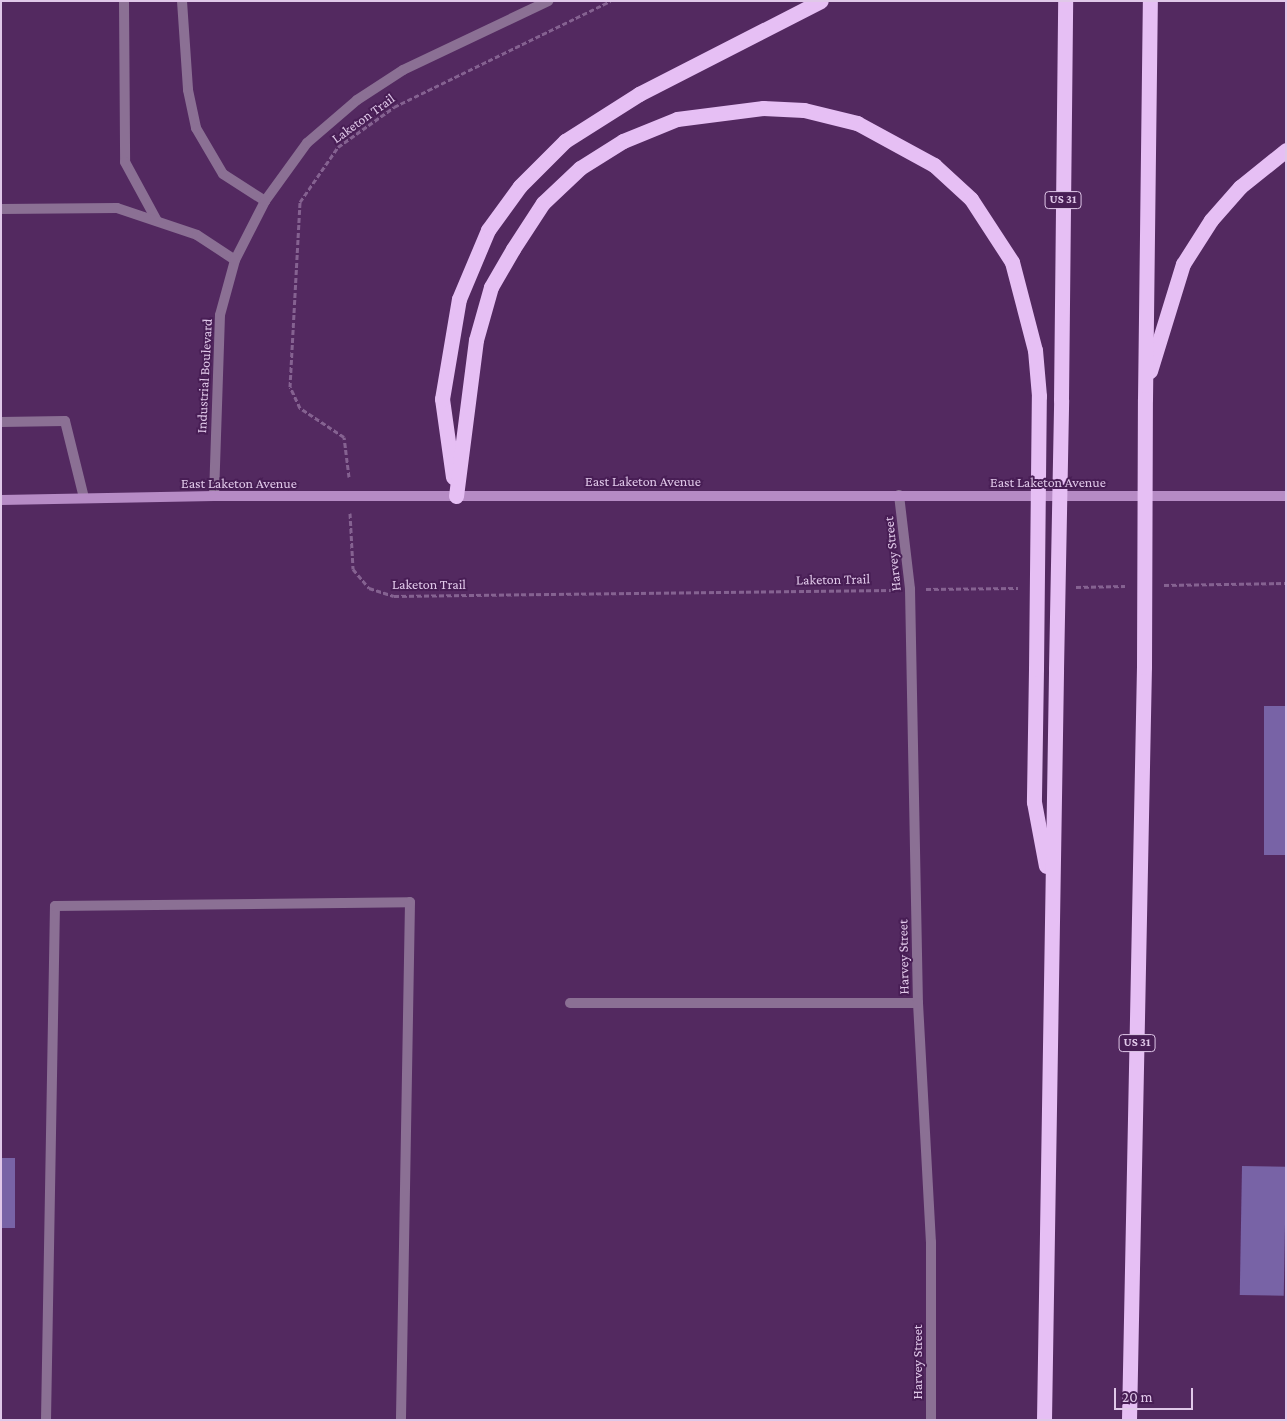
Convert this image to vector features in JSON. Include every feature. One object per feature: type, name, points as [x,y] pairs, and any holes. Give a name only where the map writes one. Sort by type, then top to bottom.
[{"type":"highway","points":[[456,496],[442,399],[448,345],[471,265],[488,230],[520,186],[565,141],[639,94],[822,1]]},
{"type":"highway","name":"US 31","points":[[1044,1420],[1061,400],[1065,1]]},
{"type":"highway","name":"US 31","points":[[1129,1420],[1144,667],[1150,1]]},
{"type":"highway","points":[[456,496],[476,340],[491,287],[543,204],[580,168],[623,141],[677,119],[763,108],[804,110],[857,123],[934,165],[971,199],[1012,262],[1035,350],[1039,396],[1034,802],[1052,902]]},
{"type":"highway","points":[[1145,393],[1183,264],[1211,220],[1240,186],[1286,150]]},
{"type":"main road","name":"East Laketon Avenue","points":[[1,500],[214,496],[350,498],[900,495],[1286,496]]},
{"type":"street","points":[[124,1],[125,162],[156,221]]},
{"type":"street","points":[[182,1],[188,90],[196,128],[223,174],[265,201]]},
{"type":"street","name":"Industrial Boulevard","points":[[214,496],[220,315],[235,260],[265,201],[307,143],[357,100],[403,70],[548,1]]},
{"type":"street","points":[[1,209],[117,208],[197,235],[235,260]]},
{"type":"street","points":[[1,422],[65,421],[84,498]]},
{"type":"street","name":"Harvey Street","points":[[900,495],[910,590],[918,1003],[931,1242],[931,1420]]},
{"type":"street","points":[[46,1420],[55,906],[410,902],[401,1420]]},
{"type":"street","points":[[570,1003],[918,1003]]},
{"type":"path","name":"Laketon Trail","points":[[610,1],[394,107],[338,147],[300,202],[290,387],[300,408],[344,437],[350,498],[353,569],[380,594],[1029,588]]},
{"type":"path","points":[[1157,586],[1286,583]]},
{"type":"path","points":[[1068,587],[1128,586]]},
{"type":"building","points":[[1264,706],[1286,706],[1286,855],[1264,855]]},
{"type":"building","points":[[1,1158],[15,1158],[15,1228],[1,1228]]},
{"type":"building","points":[[1242,1166],[1286,1167],[1284,1296],[1240,1295]]}]
